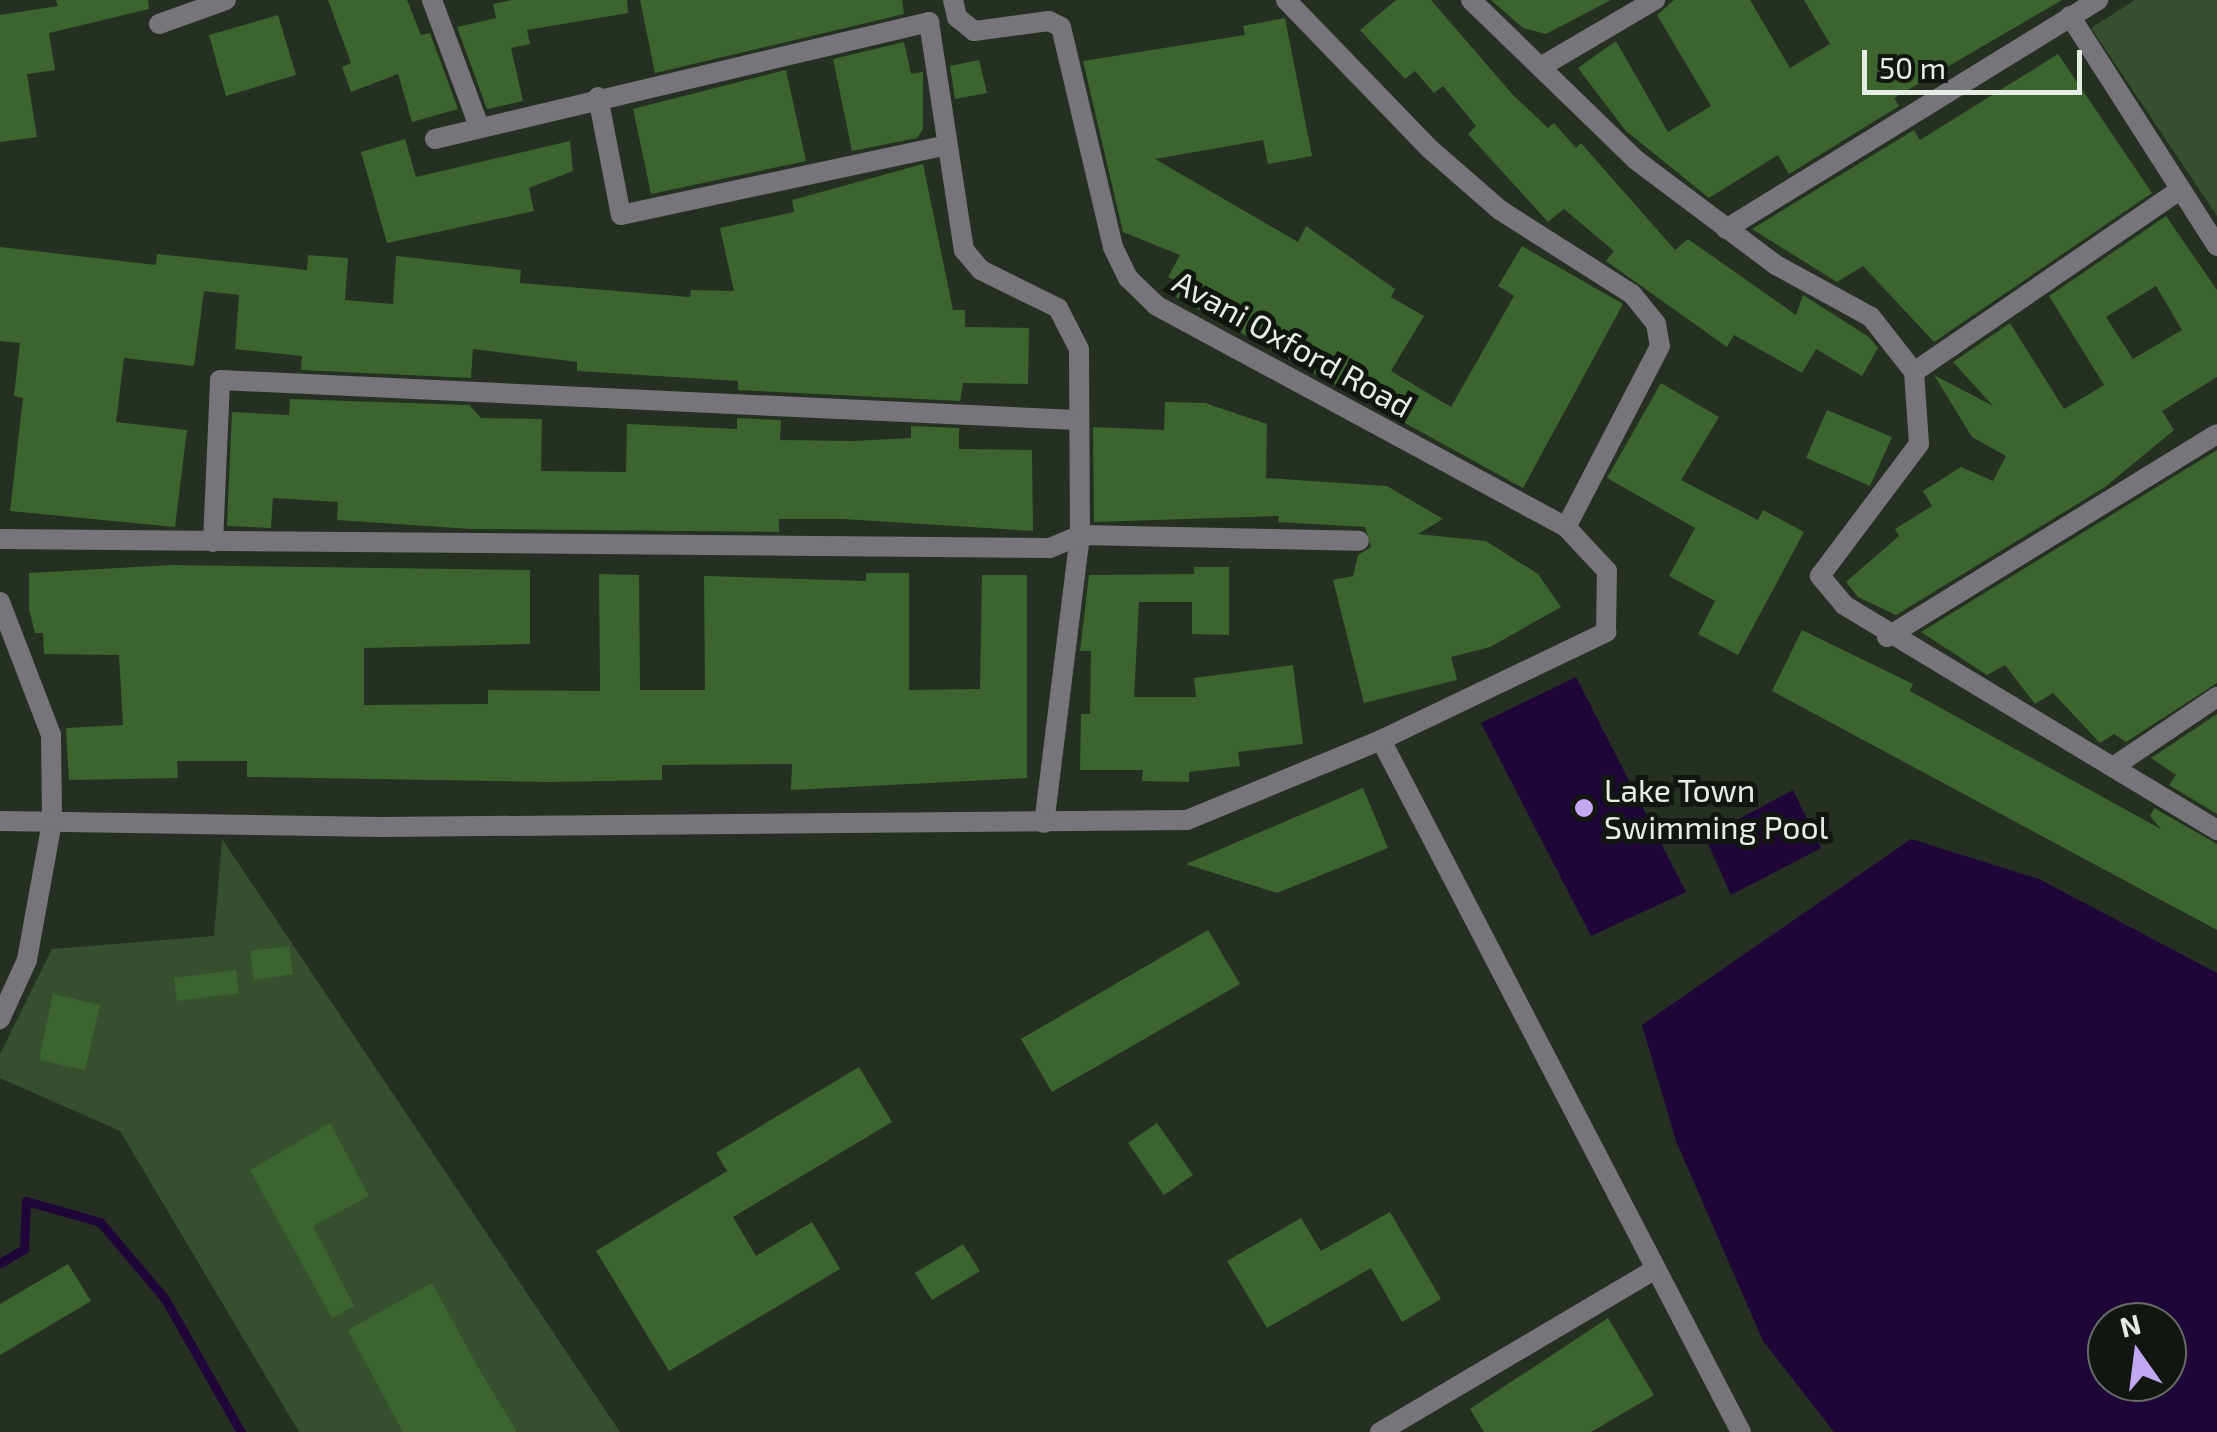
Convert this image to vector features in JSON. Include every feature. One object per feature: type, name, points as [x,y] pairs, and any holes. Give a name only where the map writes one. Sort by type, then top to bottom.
[{"type":"street","points":[[159,24],[226,0]]},
{"type":"street","points":[[432,0],[478,124]]},
{"type":"street","name":"Avani Oxford Road","points":[[953,0],[956,17],[974,31],[1050,21],[1061,27],[1113,246],[1128,278],[1156,306],[1566,527],[1607,572],[1606,632],[1381,740]]},
{"type":"street","points":[[1286,0],[1430,149],[1500,210],[1632,294],[1656,324],[1660,346],[1566,527]]},
{"type":"street","points":[[1472,0],[1544,64],[1636,160],[1726,229],[1870,317],[1914,372],[1918,444],[1820,576],[1887,637],[2116,765],[2217,830]]},
{"type":"street","points":[[1544,64],[1655,0]]},
{"type":"street","points":[[1726,229],[2098,0]]},
{"type":"street","points":[[2070,16],[2217,246]]},
{"type":"street","points":[[435,139],[478,124],[929,22],[964,250],[982,270],[1070,322],[1078,349],[1080,536],[1044,823]]},
{"type":"street","points":[[598,97],[621,215],[948,145]]},
{"type":"street","points":[[1914,372],[2180,190]]},
{"type":"street","points":[[213,542],[220,380],[1076,420]]},
{"type":"street","points":[[1887,637],[2217,434]]},
{"type":"street","points":[[0,540],[1050,548],[1080,536],[1359,541]]},
{"type":"street","points":[[0,602],[51,736],[52,822],[27,960],[0,1019]]},
{"type":"street","points":[[2116,765],[2217,697]]},
{"type":"street","points":[[0,821],[1188,820],[1381,740],[1651,1272],[1741,1432]]},
{"type":"street","points":[[1380,1432],[1651,1272]]},
{"type":"green space","points":[[2135,0],[2217,0],[2217,216],[2091,28]]},
{"type":"green space","points":[[222,839],[620,1432],[299,1432],[120,1131],[0,1078],[0,1054],[52,949],[214,936]]},
{"type":"shaded area","name":"Lake Town Swimming Pool","points":[[1576,677],[1686,892],[1591,936],[1481,723]]},
{"type":"shaded area","points":[[1793,790],[1821,848],[1731,895],[1705,837]]},
{"type":"shaded area","points":[[1911,839],[2039,879],[2217,973],[2217,1432],[1834,1432],[1763,1341],[1676,1141],[1642,1025]]},
{"type":"building","points":[[56,0],[148,0],[149,9],[49,33],[55,70],[27,74],[37,137],[0,142],[0,15],[58,6]]},
{"type":"building","points":[[328,0],[407,0],[421,35],[430,33],[458,109],[412,122],[398,74],[351,92],[342,67],[351,63]]},
{"type":"building","points":[[512,0],[627,0],[628,13],[527,30],[530,44],[511,48],[523,101],[487,109],[457,27],[496,18],[493,4]]},
{"type":"building","points":[[640,0],[902,0],[904,14],[655,73]]},
{"type":"building","points":[[1396,0],[1431,0],[1513,95],[1548,128],[1554,123],[1576,148],[1581,143],[1675,250],[1688,239],[1796,315],[1803,295],[1869,337],[1878,348],[1862,376],[1816,349],[1802,373],[1734,335],[1727,347],[1606,261],[1614,251],[1564,209],[1548,222],[1468,134],[1476,126],[1443,86],[1434,93],[1415,71],[1405,79],[1360,30]]},
{"type":"building","points":[[1491,0],[1611,0],[1546,34],[1523,28]]},
{"type":"building","points":[[1674,0],[1750,0],[1790,68],[1830,44],[1804,0],[2062,0],[1894,98],[1899,106],[1789,174],[1778,155],[1709,198],[1625,130],[1578,68],[1616,41],[1668,132],[1711,106],[1657,15]]},
{"type":"building","points":[[278,15],[296,75],[226,96],[209,35]]},
{"type":"building","points":[[1285,18],[1312,156],[1268,164],[1263,140],[1155,159],[1298,242],[1306,226],[1395,289],[1391,297],[1424,316],[1391,371],[1451,407],[1514,296],[1498,286],[1522,246],[1623,304],[1523,488],[1176,297],[1182,284],[1168,277],[1180,255],[1123,232],[1083,61],[1245,35],[1243,26]]},
{"type":"building","points":[[904,42],[911,74],[923,72],[923,129],[917,138],[852,151],[833,59]]},
{"type":"building","points":[[2058,54],[2152,193],[1934,342],[1863,266],[1837,282],[1752,229],[1914,130],[1920,140]]},
{"type":"building","points":[[979,60],[987,93],[955,99],[950,66]]},
{"type":"building","points":[[786,70],[806,161],[651,194],[633,109]]},
{"type":"building","points":[[405,139],[416,177],[570,141],[573,171],[529,188],[534,211],[387,243],[361,152]]},
{"type":"building","points":[[923,164],[953,310],[965,310],[965,327],[1029,328],[1028,384],[963,383],[960,401],[738,390],[738,381],[577,371],[577,362],[473,349],[471,378],[301,370],[302,356],[235,349],[239,295],[204,291],[194,366],[124,358],[116,422],[187,430],[175,527],[10,511],[23,398],[14,396],[20,343],[0,341],[0,247],[156,265],[157,254],[307,270],[308,255],[348,258],[345,300],[393,304],[396,256],[521,270],[520,283],[690,297],[691,290],[734,291],[720,228],[794,212],[792,200]]},
{"type":"building","points":[[2166,216],[2217,290],[2217,377],[2162,411],[2174,430],[2105,487],[1896,615],[1858,597],[1846,582],[1899,536],[1895,529],[1932,506],[1923,491],[1961,467],[1993,481],[2006,456],[1972,437],[1934,375],[1993,406],[1953,362],[2010,323],[2064,409],[2104,385],[2049,296]],"holes":[[[2156,286],[2182,330],[2133,359],[2106,317]]]},
{"type":"building","points":[[1661,383],[1719,417],[1681,480],[1758,520],[1763,510],[1804,532],[1738,655],[1698,634],[1715,601],[1669,576],[1695,528],[1607,478]]},
{"type":"building","points":[[290,399],[469,405],[481,418],[542,419],[541,471],[626,472],[627,424],[737,429],[737,418],[781,420],[780,440],[853,441],[911,438],[911,426],[959,428],[959,449],[1032,450],[1033,531],[843,519],[779,519],[779,532],[472,529],[337,520],[338,502],[273,498],[271,528],[227,526],[232,412],[289,415]]},
{"type":"building","points":[[1165,402],[1205,403],[1267,424],[1266,478],[1387,486],[1443,519],[1418,534],[1486,541],[1538,574],[1561,607],[1490,647],[1451,657],[1457,680],[1364,703],[1333,580],[1353,576],[1358,555],[1371,547],[1365,527],[1278,522],[1279,516],[1094,522],[1093,427],[1164,430]]},
{"type":"building","points":[[1827,410],[1892,437],[1870,486],[1806,458]]},
{"type":"building","points":[[2217,450],[2217,683],[2126,742],[2114,734],[2100,743],[2053,693],[2035,704],[2005,665],[1987,675],[1921,632]]},
{"type":"building","points":[[171,565],[530,570],[530,644],[364,648],[364,705],[488,704],[488,690],[600,691],[599,574],[639,575],[640,690],[705,690],[704,576],[866,581],[866,573],[909,573],[909,690],[980,689],[982,575],[1027,575],[1027,778],[791,790],[792,764],[662,765],[662,780],[548,782],[247,777],[247,761],[177,761],[178,778],[69,780],[66,728],[123,725],[119,655],[44,654],[43,633],[35,633],[29,609],[29,573]]},
{"type":"building","points":[[1194,567],[1229,567],[1229,635],[1192,634],[1192,602],[1139,602],[1134,697],[1196,697],[1194,678],[1293,665],[1303,744],[1238,752],[1240,766],[1189,772],[1189,782],[1142,781],[1143,770],[1080,770],[1081,714],[1090,714],[1091,651],[1080,651],[1089,575],[1194,574]]},
{"type":"building","points":[[1802,630],[1913,684],[1910,691],[2161,829],[2150,816],[2154,808],[2217,844],[2217,930],[1772,691]]},
{"type":"building","points":[[2217,714],[2217,814],[2169,785],[2176,775],[2151,758]]},
{"type":"building","points":[[1363,788],[1388,848],[1277,893],[1186,864]]},
{"type":"building","points":[[1208,930],[1240,984],[1052,1092],[1021,1039]]},
{"type":"building","points":[[289,946],[293,974],[254,980],[250,951]]},
{"type":"building","points":[[236,970],[239,993],[177,1001],[174,978]]},
{"type":"building","points":[[53,994],[100,1005],[85,1070],[39,1060]]},
{"type":"building","points":[[859,1067],[892,1122],[733,1217],[756,1256],[812,1222],[840,1269],[669,1371],[596,1251],[727,1171],[716,1153]]},
{"type":"building","points":[[330,1123],[369,1196],[313,1226],[354,1306],[332,1318],[250,1170]]},
{"type":"building","points":[[1157,1123],[1193,1175],[1164,1195],[1128,1143]]},
{"type":"building","points":[[1390,1212],[1441,1299],[1402,1322],[1371,1268],[1267,1328],[1227,1261],[1301,1218],[1321,1251]]},
{"type":"building","points":[[963,1244],[980,1271],[932,1300],[915,1273]]},
{"type":"building","points":[[68,1264],[91,1301],[0,1355],[0,1304]]},
{"type":"building","points":[[432,1283],[517,1432],[403,1432],[348,1330]]},
{"type":"building","points":[[1608,1318],[1654,1395],[1591,1432],[1484,1432],[1470,1409]]},
{"type":"waterway","points":[[0,1263],[24,1249],[26,1201],[100,1222],[165,1299],[241,1432]]},
{"type":"place","name":"Lake Town Swimming Pool","points":[[1584,808]]}]
